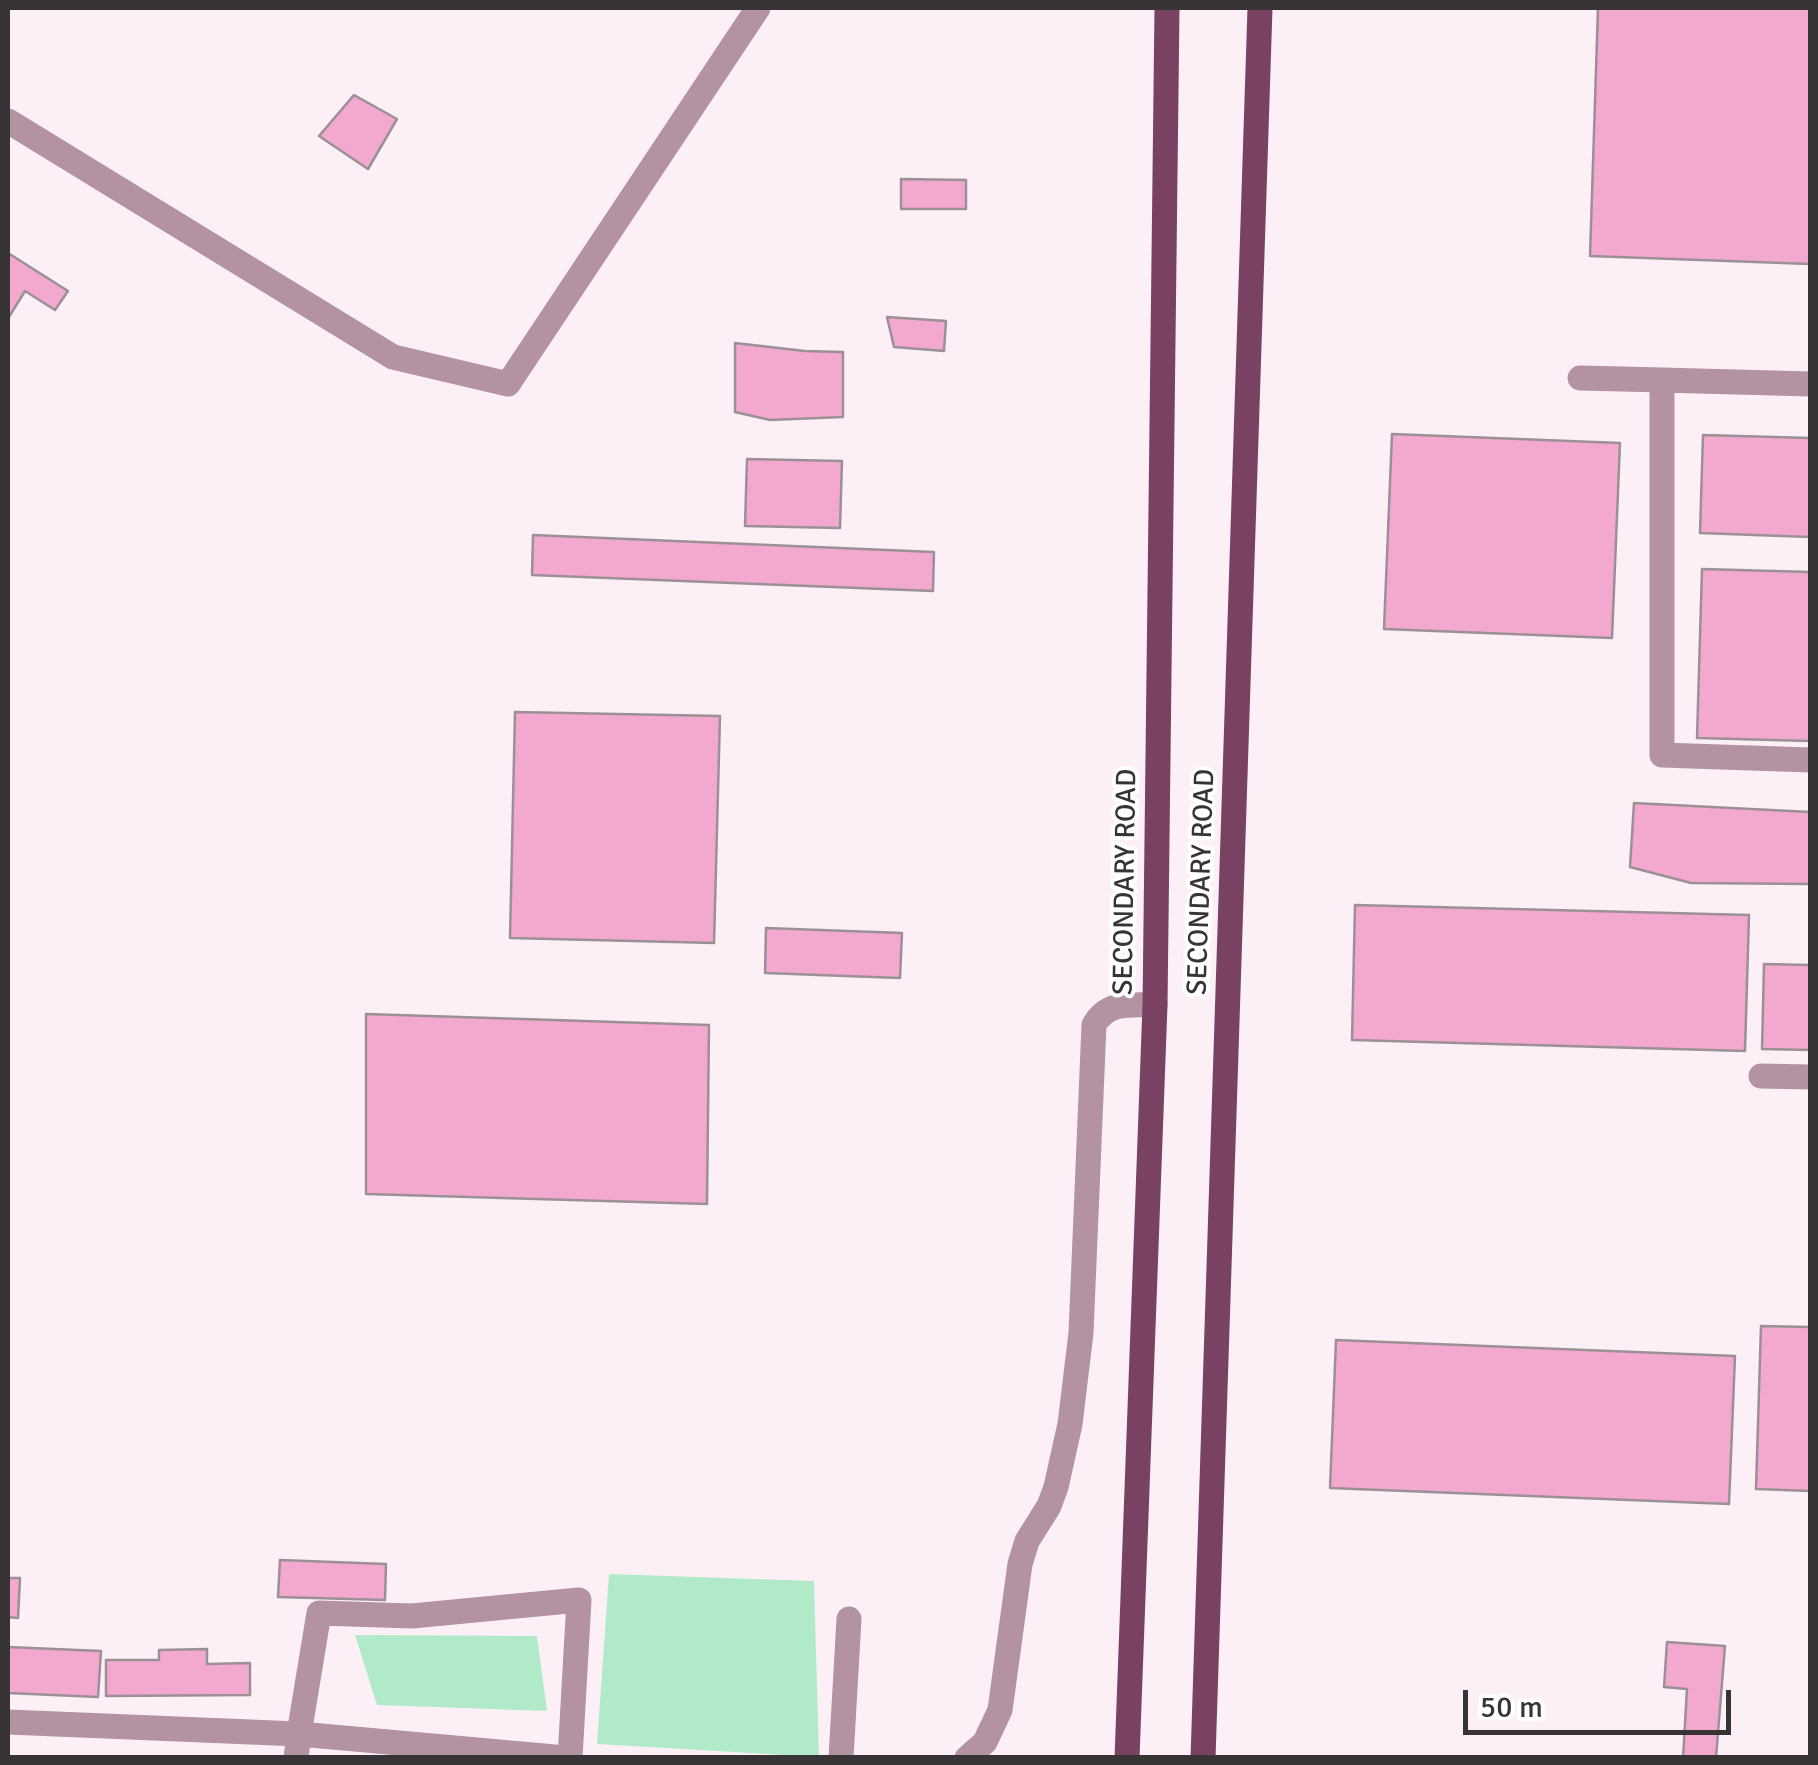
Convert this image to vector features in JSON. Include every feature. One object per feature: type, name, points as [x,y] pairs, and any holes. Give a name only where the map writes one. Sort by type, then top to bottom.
[{"type":"main road","name":"SECONDARY ROAD","points":[[1127,1758],[1155,1005],[1167,8]]},
{"type":"main road","name":"SECONDARY ROAD","points":[[1203,1758],[1260,8]]},
{"type":"street","points":[[8,122],[393,358],[508,384],[758,8]]},
{"type":"street","points":[[1580,378],[1810,384]]},
{"type":"street","points":[[1662,380],[1662,756],[1810,760]]},
{"type":"street","points":[[967,1758],[984,1742],[1000,1710],[1020,1564],[1056,1487],[1070,1424],[1082,1333],[1094,1025],[1099,1015],[1116,1005],[1155,1005]]},
{"type":"street","points":[[1762,1076],[1810,1077]]},
{"type":"street","points":[[8,1722],[298,1746],[568,1758],[579,1600],[412,1616],[319,1613],[298,1746]]},
{"type":"street","points":[[841,1758],[849,1619]]},
{"type":"green space","points":[[609,1574],[814,1581],[819,1757],[597,1744]]},
{"type":"green space","points":[[355,1635],[537,1636],[547,1711],[377,1705]]},
{"type":"building","points":[[1598,8],[1810,8],[1810,264],[1590,256]]},
{"type":"building","points":[[354,95],[397,119],[368,169],[319,136]]},
{"type":"building","points":[[901,179],[966,180],[966,209],[901,209]]},
{"type":"building","points":[[8,253],[68,291],[55,310],[25,291],[8,316]]},
{"type":"building","points":[[887,317],[946,321],[944,351],[894,347]]},
{"type":"building","points":[[735,343],[843,352],[843,417],[770,420],[735,412]]},
{"type":"building","points":[[1392,434],[1620,443],[1612,638],[1384,629]]},
{"type":"building","points":[[1703,435],[1810,438],[1810,537],[1700,533]]},
{"type":"building","points":[[747,459],[842,461],[840,528],[745,526]]},
{"type":"building","points":[[533,535],[934,552],[933,591],[532,575]]},
{"type":"building","points":[[1702,569],[1810,572],[1810,741],[1697,738]]},
{"type":"building","points":[[515,712],[720,716],[714,943],[510,938]]},
{"type":"building","points":[[1634,803],[1810,812],[1810,884],[1691,883],[1630,867]]},
{"type":"building","points":[[1355,905],[1749,915],[1745,1051],[1352,1040]]},
{"type":"building","points":[[766,928],[902,933],[900,978],[765,973]]},
{"type":"building","points":[[1764,964],[1810,965],[1810,1050],[1762,1049]]},
{"type":"building","points":[[366,1014],[709,1025],[707,1204],[366,1194]]},
{"type":"building","points":[[1761,1326],[1810,1327],[1810,1491],[1756,1489]]},
{"type":"building","points":[[1336,1340],[1735,1356],[1729,1504],[1330,1488]]},
{"type":"building","points":[[280,1560],[386,1564],[385,1600],[278,1597]]},
{"type":"building","points":[[8,1578],[20,1578],[18,1618],[8,1617]]},
{"type":"building","points":[[1667,1642],[1725,1646],[1716,1758],[1683,1758],[1687,1689],[1664,1687]]},
{"type":"building","points":[[8,1647],[101,1651],[98,1697],[8,1693]]},
{"type":"building","points":[[207,1649],[207,1664],[250,1663],[250,1695],[106,1696],[106,1660],[159,1660],[159,1650]]}]
